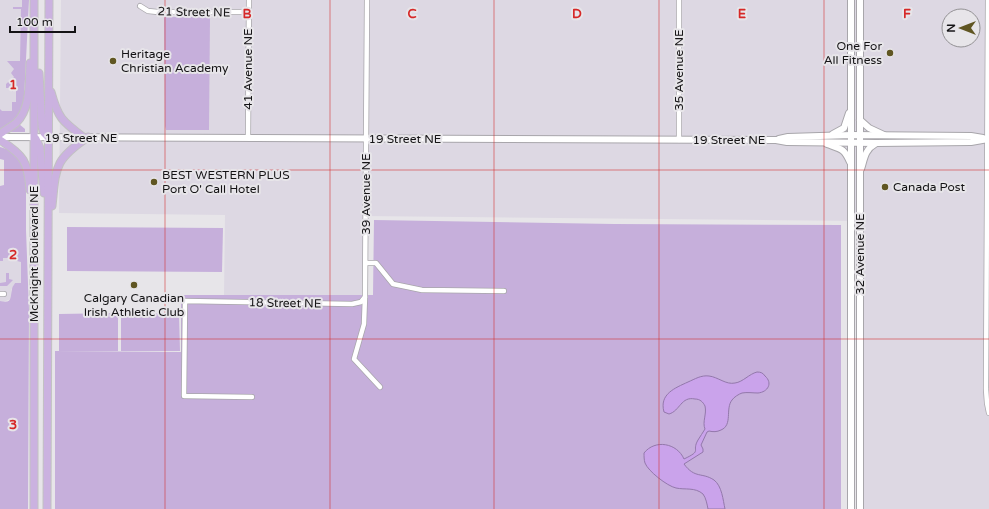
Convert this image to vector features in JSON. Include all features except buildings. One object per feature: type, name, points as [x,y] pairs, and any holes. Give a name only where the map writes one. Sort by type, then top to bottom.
[{"type":"main road","name":"McKnight Boulevard NE","points":[[34,0],[34,509]]},
{"type":"main road","name":"McKnight Boulevard NE","points":[[47,509],[49,0]]},
{"type":"main road","points":[[0,134],[17,121],[24,110],[28,88],[34,31]]},
{"type":"main road","points":[[34,52],[39,73],[42,127],[44,133],[48,137]]},
{"type":"main road","points":[[48,82],[54,104],[60,118],[86,137],[66,154],[58,165],[54,185],[48,246]]},
{"type":"main road","points":[[34,137],[40,148],[48,225]]},
{"type":"main road","points":[[0,140],[17,152],[24,161],[28,171],[33,252]]},
{"type":"street","name":"41 Avenue NE","points":[[248,138],[249,0]]},
{"type":"street","name":"39 Avenue NE","points":[[365,296],[367,0]]},
{"type":"street","name":"35 Avenue NE","points":[[679,0],[679,140]]},
{"type":"street","name":"32 Avenue NE","points":[[851,0],[851,509]]},
{"type":"street","name":"32 Avenue NE","points":[[860,0],[860,509]]},
{"type":"street","points":[[988,0],[988,271],[986,389],[989,413]]},
{"type":"street","name":"21 Street NE","points":[[140,6],[148,11],[158,12],[248,12]]},
{"type":"street","points":[[829,136],[844,128],[851,106]]},
{"type":"street","points":[[860,120],[869,128],[886,136]]},
{"type":"street","name":"19 Street NE","points":[[776,140],[788,137],[829,136],[971,136],[988,139]]},
{"type":"street","name":"19 Street NE","points":[[0,137],[776,140],[787,142],[824,143],[971,142],[988,139]]},
{"type":"street","points":[[824,143],[846,153],[851,165]]},
{"type":"street","points":[[860,173],[867,150],[870,146],[876,143]]},
{"type":"street","points":[[366,263],[376,262],[393,284],[422,290],[504,291]]},
{"type":"street","points":[[365,296],[364,324],[354,359],[380,387]]},
{"type":"street","name":"18 Street NE","points":[[252,397],[184,396],[185,302],[352,304],[361,302],[365,296]]},
{"type":"shaded area","points":[[0,0],[23,0],[22,61],[18,106],[9,120],[0,120]]},
{"type":"shaded area","points":[[22,0],[29,0],[24,99],[19,114],[16,118],[10,124],[0,129],[0,109],[2,111],[12,111],[12,102],[16,102],[16,90],[13,90],[12,92],[12,88],[6,88],[6,84],[14,77],[11,73],[14,69],[7,61],[20,61],[21,9],[13,9],[13,7],[22,7]]},
{"type":"shaded area","points":[[61,0],[989,0],[989,509],[864,509],[862,221],[363,216],[363,295],[224,295],[225,215],[59,213]]},
{"type":"shaded area","points":[[164,17],[210,17],[209,130],[166,130]]},
{"type":"shaded area","points":[[19,124],[25,129],[25,132],[11,132],[11,130]]},
{"type":"shaded area","points":[[0,147],[10,150],[22,162],[26,177],[29,310],[28,509],[0,509],[0,301],[9,301],[12,288],[15,283],[21,283],[21,262],[17,261],[17,258],[3,258],[3,261],[0,261],[0,186],[4,185],[4,160],[0,159]]},
{"type":"shaded area","points":[[374,220],[614,224],[841,225],[841,509],[55,509],[55,351],[181,352],[181,295],[373,295]]},
{"type":"shaded area","points":[[67,227],[223,228],[222,272],[67,271]]},
{"type":"shaded area","points":[[0,254],[24,254],[24,283],[15,283],[11,290],[11,299],[3,302],[0,301]]},
{"type":"shaded area","points":[[6,273],[9,273],[9,279],[13,280],[7,286],[0,286],[0,283],[6,282]]},
{"type":"shaded area","points":[[118,313],[118,351],[59,351],[59,314]]},
{"type":"shaded area","points":[[179,313],[180,351],[121,351],[121,314]]},
{"type":"shaded area","points":[[757,372],[763,373],[769,381],[767,389],[758,393],[742,393],[734,398],[730,404],[728,421],[725,428],[714,432],[707,432],[701,445],[703,452],[684,464],[695,474],[714,480],[719,486],[725,509],[708,509],[705,497],[700,492],[672,487],[654,474],[645,463],[644,453],[654,446],[666,445],[676,449],[684,459],[696,451],[696,444],[705,429],[705,406],[700,400],[690,399],[669,414],[664,412],[664,401],[669,392],[673,389],[703,376],[709,376],[732,383],[741,381]]},
{"type":"place","name":"One For All Fitness","points":[[890,53]]},
{"type":"place","name":"Heritage Christian Academy","points":[[113,61]]},
{"type":"place","name":"BEST WESTERN PLUS Port O' Call Hotel","points":[[154,182]]},
{"type":"place","name":"Canada Post","points":[[885,187]]},
{"type":"place","name":"Calgary Canadian Irish Athletic Club","points":[[134,285]]}]
